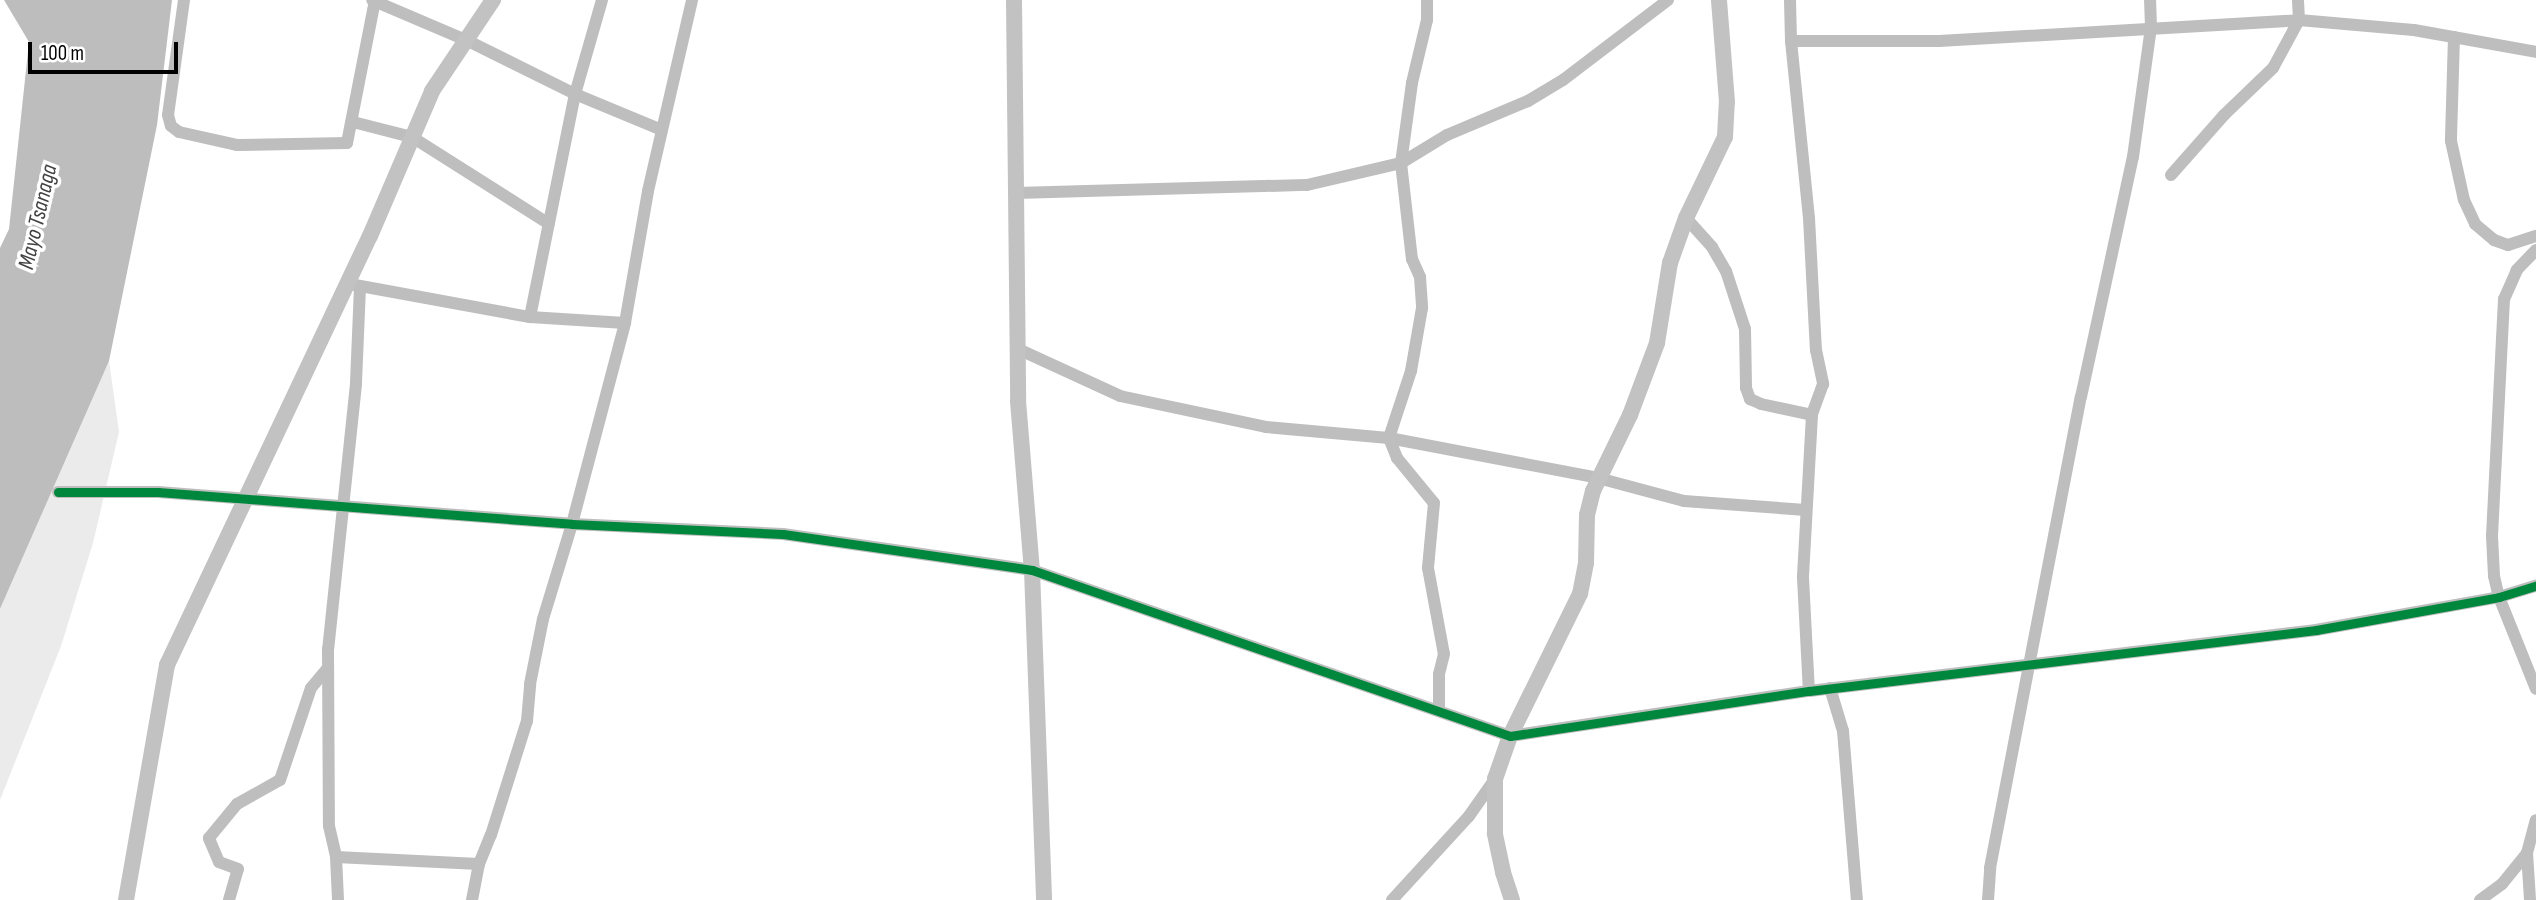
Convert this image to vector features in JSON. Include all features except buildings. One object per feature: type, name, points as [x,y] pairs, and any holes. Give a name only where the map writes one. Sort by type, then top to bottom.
[{"type":"street","points":[[184,0],[168,115],[171,126],[178,132],[237,145],[346,143],[353,122],[374,0],[468,41],[575,94],[662,130]]},
{"type":"street","points":[[126,900],[167,665],[354,285],[432,91],[493,0]]},
{"type":"street","points":[[530,317],[575,94],[602,0]]},
{"type":"street","points":[[472,900],[479,864],[491,835],[527,721],[530,684],[543,619],[572,524],[625,323],[662,130],[692,0]]},
{"type":"street","points":[[1014,0],[1018,401],[1032,570],[1044,900]]},
{"type":"street","points":[[1427,0],[1427,20],[1412,83],[1401,163],[1412,259],[1420,277],[1422,308],[1416,349],[1390,438],[1397,458],[1434,503],[1428,568],[1444,654],[1439,674],[1439,711]]},
{"type":"street","points":[[1016,193],[1307,185],[1401,163],[1447,135],[1528,101],[1563,80],[1668,0]]},
{"type":"street","points":[[1392,900],[1469,816],[1495,779],[1510,736],[1580,594],[1586,563],[1587,515],[1598,478],[1630,415],[1657,343],[1670,262],[1685,218],[1725,137],[1727,102],[1719,0]]},
{"type":"street","points":[[1790,0],[1791,41],[1810,218],[1816,350],[1823,384],[1812,415],[1806,510],[1803,578],[1809,691]]},
{"type":"street","points":[[1988,900],[1990,867],[2081,397],[2133,157],[2151,27],[2150,0]]},
{"type":"street","points":[[2171,175],[2224,115],[2273,68],[2299,20],[2298,0]]},
{"type":"street","points":[[1791,41],[1939,41],[2299,20],[2414,30],[2536,52]]},
{"type":"street","points":[[2454,37],[2451,141],[2464,200],[2475,224],[2494,240],[2508,245],[2536,236]]},
{"type":"street","points":[[353,122],[412,137],[549,224]]},
{"type":"street","points":[[1685,218],[1713,247],[1726,271],[1745,328],[1746,388],[1750,399],[1812,415]]},
{"type":"street","points":[[2536,250],[2517,270],[2507,286],[2504,299],[2492,536],[2494,576],[2499,597],[2536,689]]},
{"type":"street","points":[[354,285],[530,317],[625,323]]},
{"type":"street","points":[[338,900],[336,857],[328,816],[328,668],[341,505],[356,384],[354,285]]},
{"type":"street","points":[[1018,349],[1120,396],[1266,427],[1390,438],[1598,478],[1684,502],[1806,510]]},
{"type":"street","points":[[58,492],[117,490],[572,524],[783,534],[1032,570],[1510,736],[1830,688],[2316,630],[2499,597],[2536,586]]},
{"type":"street","points":[[229,900],[238,869],[219,862],[209,838],[237,804],[279,780],[311,688],[328,668]]},
{"type":"street","points":[[1830,688],[1843,731],[1857,900]]},
{"type":"street","points":[[1495,779],[1495,833],[1503,872],[1513,900]]},
{"type":"street","points":[[2530,900],[2527,853],[2536,820]]},
{"type":"street","points":[[2480,900],[2502,884],[2527,853]]},
{"type":"street","points":[[336,857],[479,864]]},
{"type":"shaded area","points":[[109,361],[119,432],[93,543],[61,646],[0,800],[0,609]]},
{"type":"water","name":"Mayo Tsanaga","points":[[4,0],[172,0],[157,125],[109,361],[0,609],[0,248],[9,229],[29,42]]},
{"type":"cycle path","points":[[58,492],[158,492],[572,524],[783,534],[1032,570],[1510,736],[1809,691],[2316,630],[2499,597],[2536,586]]}]
